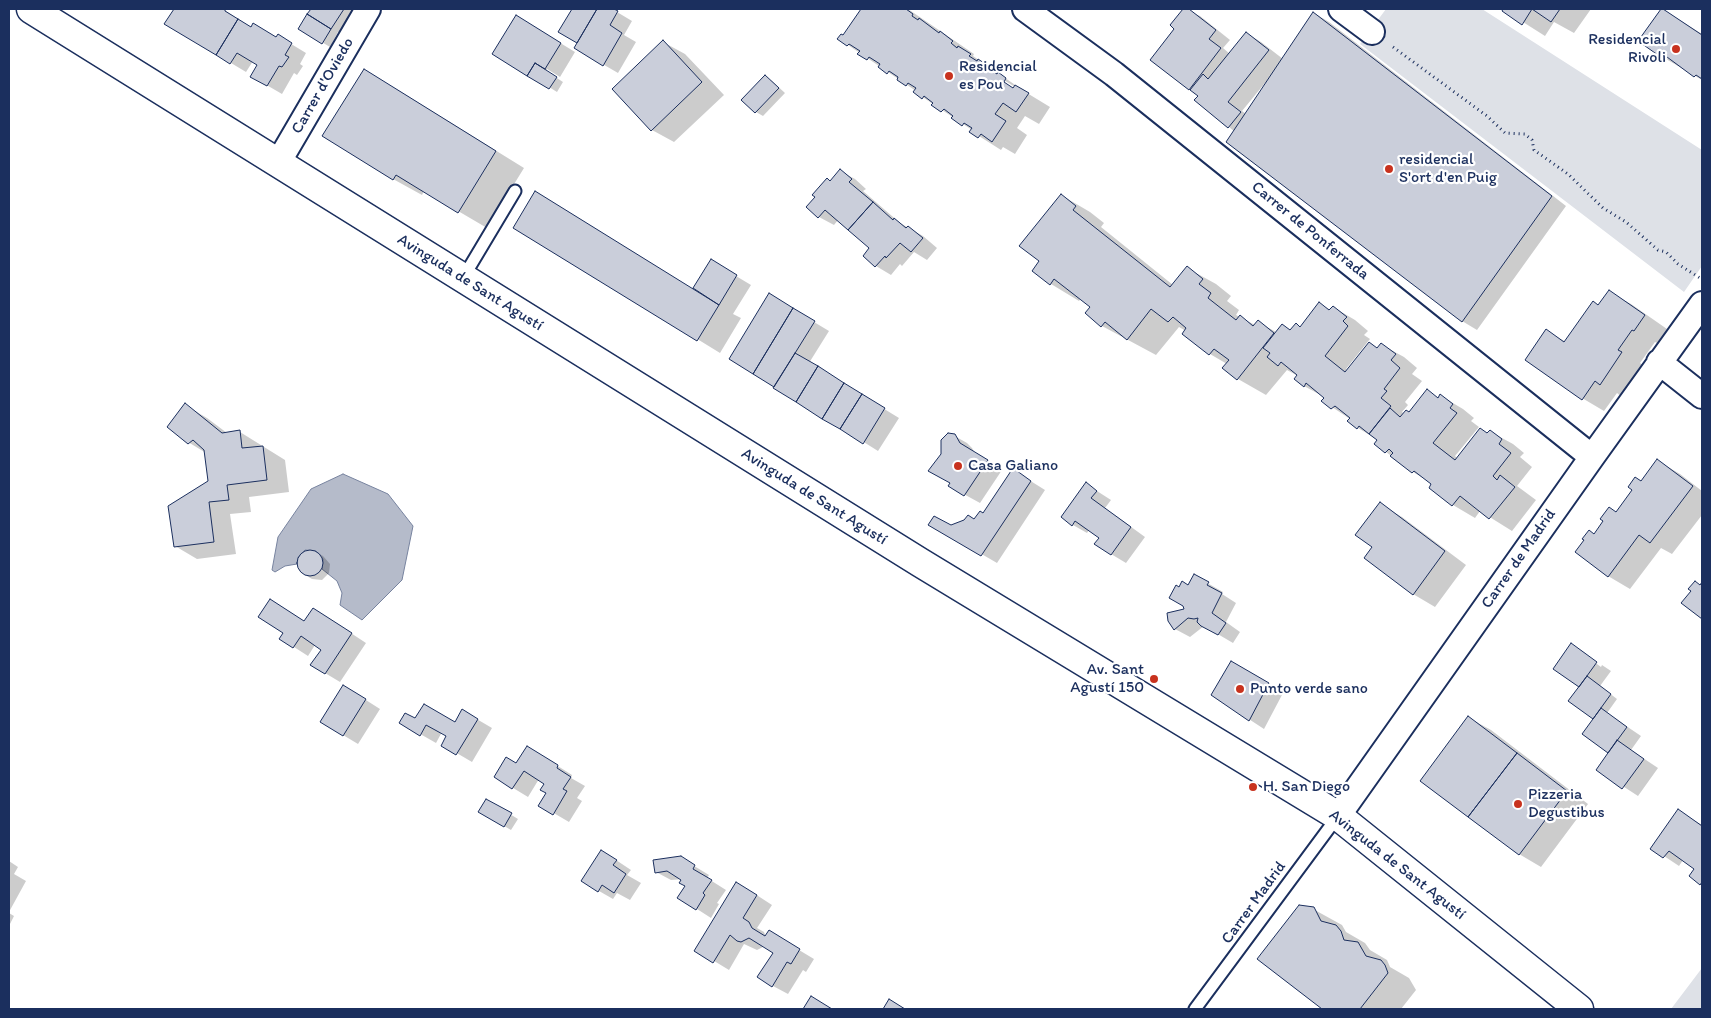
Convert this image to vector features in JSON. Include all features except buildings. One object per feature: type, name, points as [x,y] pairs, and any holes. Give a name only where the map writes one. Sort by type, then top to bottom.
[{"type":"street","name":"Avinguda de Sant Agustí","points":[[31,9],[921,563],[1338,816],[1579,1009]]},
{"type":"street","name":"Carrer d'Oviedo","points":[[278,163],[368,9]]},
{"type":"street","name":"Carrer de Ponferrada","points":[[1025,9],[1114,74],[1592,456]]},
{"type":"street","points":[[1342,9],[1372,32]]},
{"type":"street","name":"Carrer de Madrid","points":[[1338,816],[1592,456],[1702,304]]},
{"type":"street","points":[[1660,362],[1702,396]]},
{"type":"lane","points":[[463,278],[515,191]]},
{"type":"lane","name":"Carrer Madrid","points":[[1195,1009],[1338,816]]},
{"type":"path","points":[[1372,32],[1487,116],[1506,133],[1525,134],[1532,140],[1534,150],[1568,174],[1603,208],[1626,222],[1658,250],[1666,252],[1678,264],[1702,279]]},
{"type":"shaded area","points":[[1386,9],[1482,9],[1702,150],[1702,266],[1684,292],[1360,44]]},
{"type":"shaded area","points":[[1702,968],[1702,1009],[1671,1009]]},
{"type":"water","points":[[343,474],[388,494],[413,526],[402,580],[362,620],[340,605],[342,593],[337,581],[322,569],[323,559],[316,551],[305,550],[298,557],[297,564],[285,566],[275,572],[272,570],[278,537],[311,489]]},
{"type":"place","name":"Residencial Rivoli","points":[[1676,49]]},
{"type":"place","name":"Residencial es Pou","points":[[949,76]]},
{"type":"place","name":"residencial S'ort d'en Puig","points":[[1389,169]]},
{"type":"place","name":"Casa Galiano","points":[[958,466]]},
{"type":"place","name":"Av. Sant Agustí 150","points":[[1154,679]]},
{"type":"place","name":"Punto verde sano","points":[[1240,689]]},
{"type":"place","name":"H. San Diego","points":[[1253,787]]},
{"type":"place","name":"Pizzeria Degustibus","points":[[1518,804]]}]
